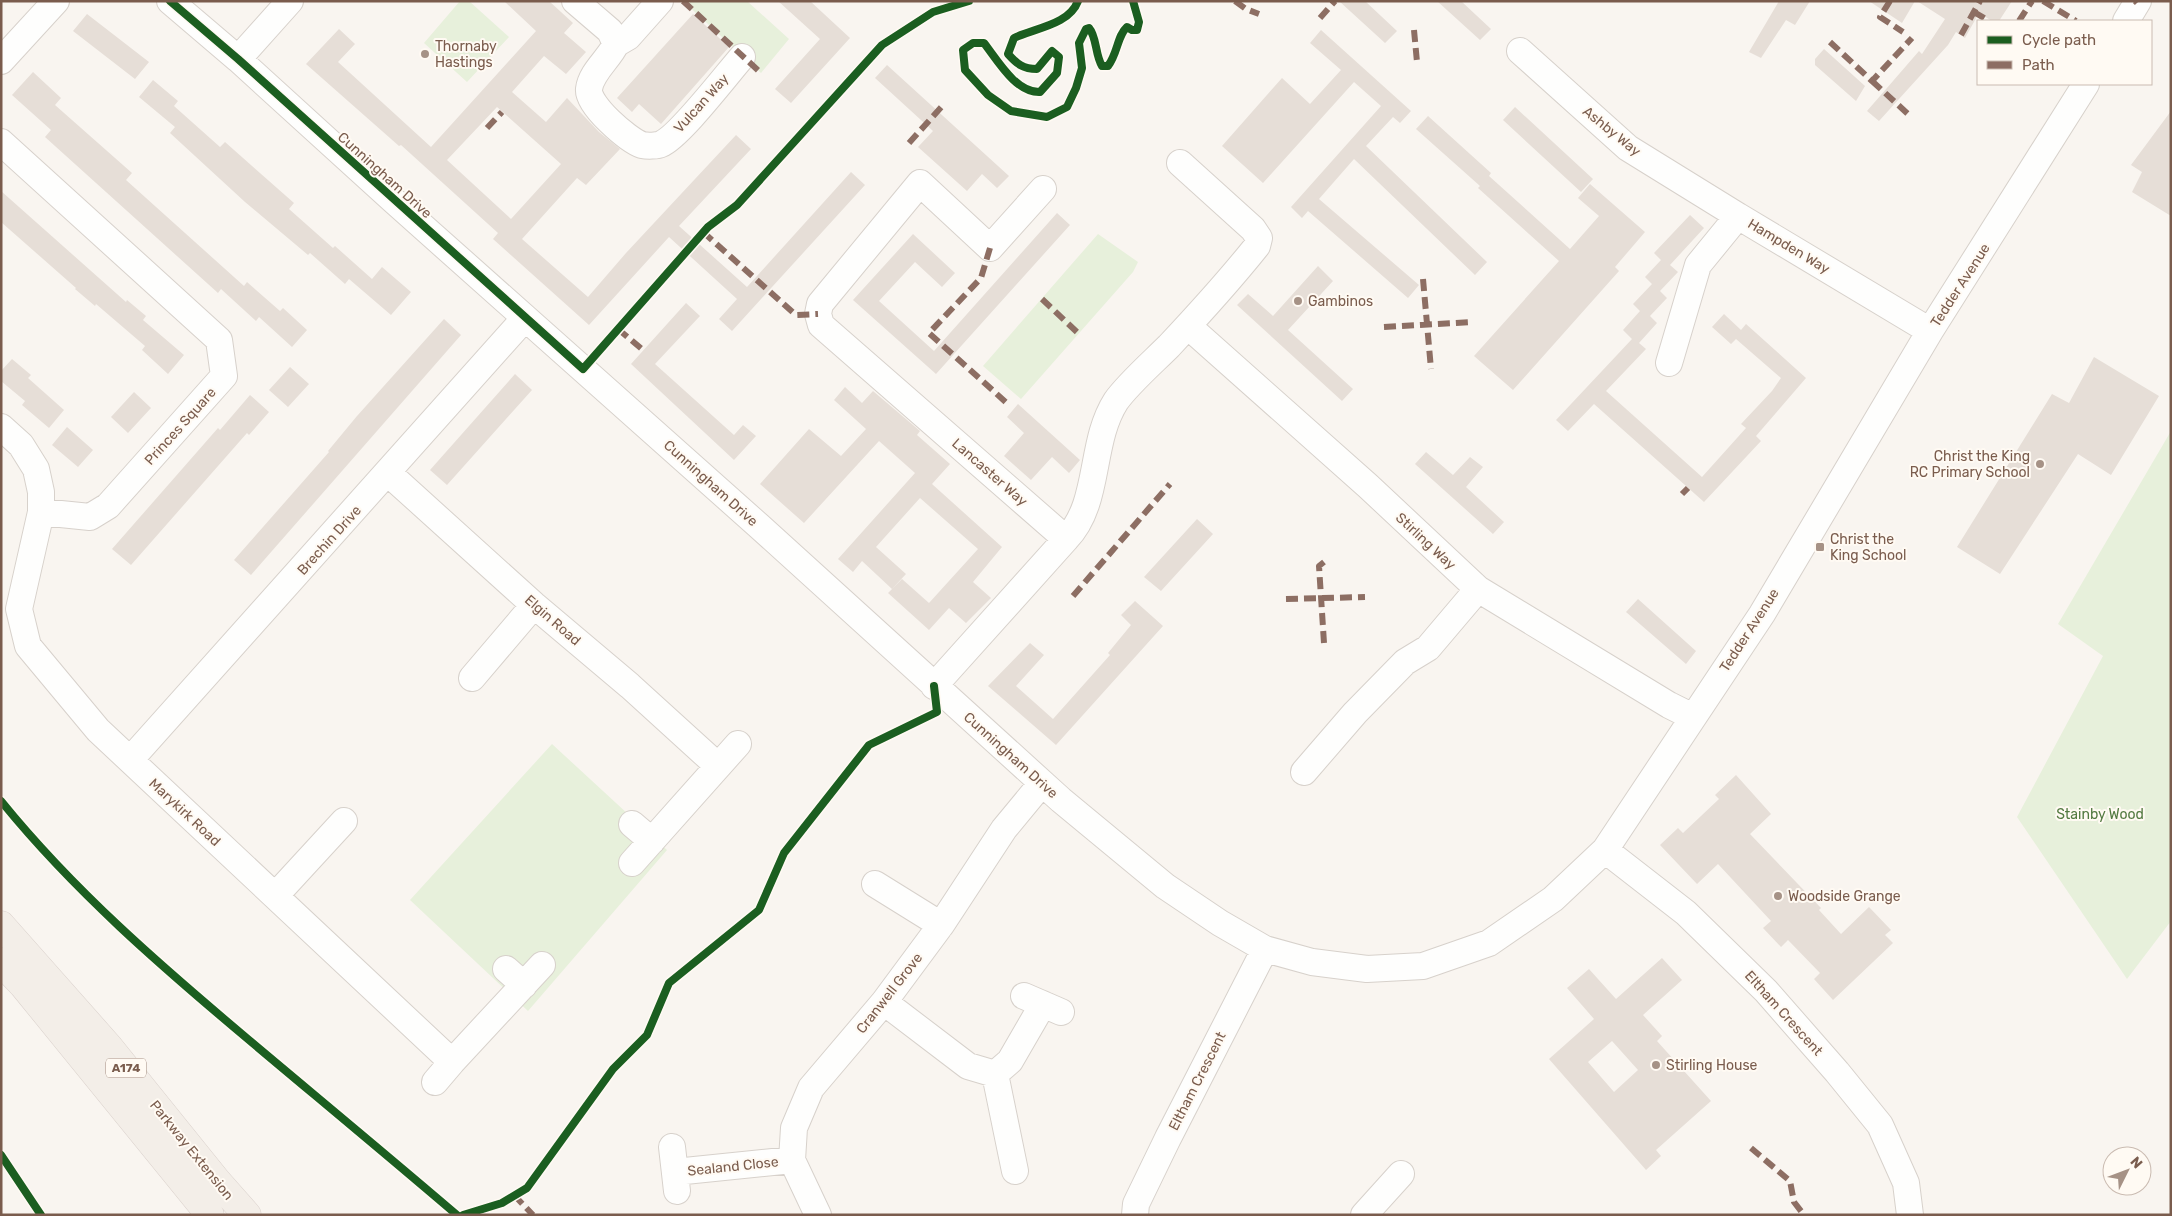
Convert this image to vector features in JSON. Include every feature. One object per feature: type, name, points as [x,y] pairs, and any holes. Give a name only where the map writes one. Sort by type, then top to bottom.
[{"type":"main road","name":"Parkway Extension","points":[[1,925],[109,1047],[217,1181],[247,1215]]},
{"type":"main road","name":"Parkway Extension","points":[[1,962],[47,1015],[210,1215]]},
{"type":"street","points":[[1,61],[56,1]]},
{"type":"street","name":"Cunningham Drive","points":[[170,1],[238,59],[1042,782],[1165,886],[1220,923],[1265,949]]},
{"type":"street","points":[[238,59],[290,1]]},
{"type":"street","points":[[575,1],[610,31],[616,44]]},
{"type":"street","name":"Vulcan Way","points":[[660,1],[628,37],[616,44],[611,55],[591,79],[588,92],[592,103],[631,139],[645,146],[662,144],[679,129],[742,57]]},
{"type":"street","points":[[2127,20],[2138,1]]},
{"type":"street","name":"Ashby Way","points":[[1520,51],[1628,148],[1738,216]]},
{"type":"street","name":"Tedder Avenue","points":[[1265,949],[1312,962],[1367,969],[1423,966],[1488,943],[1553,900],[1605,850],[1762,614],[1930,331],[2085,85]]},
{"type":"street","name":"Princes Square","points":[[1,142],[219,340],[224,376],[108,506],[90,517],[41,512]]},
{"type":"street","points":[[934,686],[1073,532],[1085,511],[1101,438],[1107,419],[1117,400],[1188,326],[1257,246],[1259,238],[1253,229],[1180,163]]},
{"type":"street","name":"Lancaster Way","points":[[1043,189],[990,248],[920,183],[820,304],[818,314],[822,325],[846,348],[1066,539]]},
{"type":"street","name":"Hampden Way","points":[[1669,363],[1698,265],[1738,216],[1930,331]]},
{"type":"street","name":"Brechin Drive","points":[[130,760],[525,318]]},
{"type":"street","name":"Stirling Way","points":[[1188,326],[1368,486],[1478,589],[1669,705],[1693,716]]},
{"type":"street","points":[[1,427],[21,445],[36,469],[42,492],[41,512]]},
{"type":"street","name":"Elgin Road","points":[[388,473],[534,605],[630,686],[718,766]]},
{"type":"street","name":"Marykirk Road","points":[[41,512],[19,608],[28,646],[98,730],[452,1062]]},
{"type":"street","points":[[1304,772],[1355,713],[1405,662],[1428,648],[1478,589]]},
{"type":"street","points":[[472,678],[534,605]]},
{"type":"street","points":[[632,863],[642,833],[718,766],[738,744]]},
{"type":"street","name":"Cranwell Grove","points":[[818,1215],[792,1160],[794,1128],[811,1088],[884,1002],[941,925],[1004,829],[1042,782]]},
{"type":"street","points":[[275,896],[344,821]]},
{"type":"street","name":"Eltham Crescent","points":[[1605,850],[1686,913],[1766,991],[1836,1072],[1880,1125],[1906,1183],[1910,1215]]},
{"type":"street","points":[[875,884],[941,925]]},
{"type":"street","name":"Eltham Crescent","points":[[1135,1215],[1136,1204],[1168,1138],[1265,949]]},
{"type":"street","points":[[435,1082],[515,977],[542,965]]},
{"type":"street","points":[[884,1002],[968,1066],[995,1074]]},
{"type":"street","points":[[995,1074],[1010,1061],[1043,1004]]},
{"type":"street","points":[[995,1074],[1015,1171]]},
{"type":"street","name":"Sealand Close","points":[[675,1170],[792,1160]]},
{"type":"street","points":[[1364,1215],[1401,1174]]},
{"type":"green space","points":[[460,1],[469,1],[509,37],[467,82],[424,43]]},
{"type":"green space","points":[[683,1],[747,1],[789,39],[761,73]]},
{"type":"green space","points":[[1098,234],[1138,262],[1133,272],[1021,399],[983,366]]},
{"type":"green space","name":"Stainby Wood","points":[[2171,431],[2171,921],[2127,979],[2017,817],[2103,656],[2058,624]]},
{"type":"green space","points":[[552,744],[667,850],[528,1011],[410,900]]},
{"type":"building","points":[[504,1],[549,1],[573,23],[564,33],[586,52],[566,74],[544,56],[512,92],[546,122],[567,98],[599,132],[620,149],[586,185],[577,178],[522,239],[588,297],[626,253],[736,135],[751,149],[679,226],[747,287],[851,172],[865,185],[732,331],[719,319],[737,299],[669,237],[589,325],[493,239],[498,233],[401,145],[399,146],[306,64],[339,29],[355,44],[338,62],[431,147],[536,31]],"holes":[[[497,107],[561,164],[511,219],[447,160]]]},
{"type":"building","points":[[778,1],[810,1],[850,38],[791,103],[775,89],[820,39]]},
{"type":"building","points":[[1339,1],[1365,1],[1397,31],[1385,43]]},
{"type":"building","points":[[1437,1],[1461,1],[1491,29],[1480,40]]},
{"type":"building","points":[[1779,1],[1810,1],[1795,25],[1786,20],[1761,58],[1749,52]]},
{"type":"building","points":[[1869,1],[1915,1],[1902,23]]},
{"type":"building","points":[[1917,1],[2012,1],[2000,20],[1990,20],[1979,13],[1965,38],[1956,32],[1948,45],[1879,121],[1867,111],[1919,51],[1922,54],[1945,19]]},
{"type":"building","points":[[87,14],[149,62],[135,79],[73,31]]},
{"type":"building","points":[[693,14],[729,47],[661,124],[639,104],[632,112],[617,98]]},
{"type":"building","points":[[1321,30],[1411,111],[1400,123],[1393,117],[1366,146],[1487,262],[1475,275],[1354,159],[1319,199],[1419,285],[1408,298],[1308,211],[1302,218],[1291,207],[1381,106],[1354,82],[1263,183],[1222,146],[1282,78],[1310,104],[1341,70],[1310,43]]},
{"type":"building","points":[[1824,49],[1865,86],[1856,101],[1815,65],[1815,59]]},
{"type":"building","points":[[887,65],[1009,176],[997,188],[982,174],[967,191],[918,147],[933,131],[875,78]]},
{"type":"building","points":[[33,72],[61,98],[55,105],[132,173],[126,180],[244,286],[247,282],[280,311],[283,308],[307,330],[292,347],[259,317],[256,321],[221,289],[218,293],[45,137],[51,130],[12,95]]},
{"type":"building","points":[[153,80],[178,101],[174,106],[220,147],[225,142],[294,203],[289,209],[333,248],[335,246],[372,279],[382,267],[411,292],[391,315],[349,279],[345,284],[310,253],[308,255],[245,202],[170,133],[175,127],[139,97]]},
{"type":"building","points":[[1515,107],[1593,179],[1581,192],[1503,120]]},
{"type":"building","points":[[2171,111],[2171,216],[2132,192],[2142,172],[2131,165]]},
{"type":"building","points":[[1428,116],[1491,173],[1489,176],[1570,249],[1599,216],[1578,198],[1590,184],[1645,232],[1615,267],[1619,271],[1513,390],[1474,356],[1559,261],[1478,188],[1480,186],[1416,129]]},
{"type":"building","points":[[1,191],[126,302],[127,300],[146,316],[143,320],[184,355],[168,374],[142,350],[145,346],[96,304],[95,306],[75,289],[1,222]]},
{"type":"building","points":[[1057,213],[1070,225],[936,374],[853,300],[913,234],[955,273],[942,287],[915,262],[879,301],[934,351]]},
{"type":"building","points":[[1690,215],[1704,228],[1670,265],[1678,272],[1660,291],[1667,298],[1650,316],[1657,323],[1639,343],[1646,349],[1606,391],[1702,477],[1746,428],[1741,424],[1772,391],[1781,378],[1736,339],[1731,344],[1712,327],[1724,314],[1741,330],[1746,324],[1806,378],[1756,436],[1761,441],[1704,502],[1594,404],[1568,431],[1556,420],[1632,339],[1623,330],[1640,311],[1633,304],[1652,284],[1645,277],[1661,260],[1654,253]]},
{"type":"building","points":[[1318,266],[1333,281],[1288,330],[1353,389],[1342,401],[1237,305],[1248,294],[1273,316]]},
{"type":"building","points":[[686,303],[700,316],[655,364],[734,435],[743,425],[756,436],[734,460],[631,364]]},
{"type":"building","points":[[444,319],[461,335],[251,575],[234,560],[329,452],[357,416]]},
{"type":"building","name":"Christ the King RC Primary School","points":[[2094,357],[2159,396],[2111,475],[2078,454],[2000,574],[1957,547],[2052,394],[2069,403]]},
{"type":"building","points":[[12,359],[31,375],[28,378],[64,410],[49,428],[22,405],[25,401],[1,381],[1,371]]},
{"type":"building","points":[[290,367],[309,384],[288,407],[269,390]]},
{"type":"building","points":[[515,374],[532,390],[447,485],[430,470]]},
{"type":"building","points":[[845,387],[862,403],[873,391],[920,431],[917,435],[950,464],[932,484],[1002,547],[973,582],[991,598],[966,623],[949,608],[929,630],[888,593],[892,589],[862,561],[853,572],[838,559],[915,473],[879,441],[804,523],[760,484],[809,429],[841,456],[866,429],[834,400]],"holes":[[[920,498],[978,549],[929,603],[902,579],[892,589],[906,574],[876,547]]]},
{"type":"building","points":[[134,392],[151,408],[128,433],[111,417]]},
{"type":"building","points":[[250,395],[269,412],[249,435],[247,433],[131,565],[112,549],[218,428],[220,430]]},
{"type":"building","points":[[1018,404],[1080,460],[1069,473],[1052,457],[1031,480],[1004,456],[1024,433],[1007,417]]},
{"type":"building","points":[[67,427],[93,450],[78,467],[52,445]]},
{"type":"building","points":[[1426,452],[1453,475],[1470,457],[1483,467],[1466,487],[1504,522],[1493,534],[1415,464]]},
{"type":"building","points":[[1197,519],[1213,534],[1161,591],[1144,577]]},
{"type":"building","points":[[1638,599],[1696,651],[1686,664],[1626,612]]},
{"type":"building","points":[[1135,601],[1163,626],[1056,745],[988,686],[1030,643],[1044,655],[1016,686],[1053,719],[1110,655],[1108,653],[1131,625],[1121,615]]},
{"type":"building","name":"Woodside Grange","points":[[1736,775],[1771,814],[1750,834],[1821,908],[1819,910],[1841,934],[1869,907],[1891,930],[1885,935],[1893,943],[1833,1000],[1814,979],[1820,973],[1788,940],[1781,947],[1763,928],[1771,921],[1718,864],[1697,884],[1660,845],[1678,828],[1683,833],[1719,799],[1715,795]]},
{"type":"building","name":"Stirling House","points":[[1662,958],[1682,980],[1643,1015],[1662,1036],[1657,1041],[1711,1101],[1656,1150],[1661,1156],[1646,1170],[1549,1059],[1594,1019],[1567,988],[1589,969],[1616,999]],"holes":[[[1612,1041],[1638,1070],[1614,1092],[1588,1062]]]},
{"type":"marked path","points":[[683,1],[761,73]]},
{"type":"marked path","points":[[1235,1],[1246,9],[1259,14]]},
{"type":"marked path","points":[[1320,18],[1335,1]]},
{"type":"marked path","points":[[1890,1],[1880,17],[1903,32]]},
{"type":"marked path","points":[[1961,35],[1980,1]]},
{"type":"marked path","points":[[2020,20],[2032,1]]},
{"type":"marked path","points":[[2043,1],[2074,20]]},
{"type":"marked path","points":[[1974,12],[1987,20]]},
{"type":"marked path","points":[[1414,30],[1417,62]]},
{"type":"marked path","points":[[1830,42],[1872,81],[1912,38]]},
{"type":"marked path","points":[[1872,81],[1908,114]]},
{"type":"marked path","points":[[909,143],[945,103]]},
{"type":"marked path","points":[[487,128],[502,112]]},
{"type":"marked path","points":[[703,232],[796,315],[818,314]]},
{"type":"marked path","points":[[990,248],[981,278],[929,333],[1009,405]]},
{"type":"marked path","points":[[1423,279],[1431,369]]},
{"type":"marked path","points":[[1042,299],[1079,334]]},
{"type":"marked path","points":[[1384,327],[1473,322]]},
{"type":"marked path","points":[[618,329],[643,350]]},
{"type":"marked path","points":[[1073,596],[1170,484]]},
{"type":"marked path","points":[[1682,494],[1688,488]]},
{"type":"marked path","points":[[1324,562],[1319,566],[1324,643]]},
{"type":"marked path","points":[[1286,599],[1365,597]]},
{"type":"marked path","points":[[1751,1148],[1790,1181],[1794,1202],[1804,1215]]},
{"type":"marked path","points":[[514,1195],[533,1215]]},
{"type":"cycle path","points":[[170,1],[238,59],[583,369],[708,227],[737,205],[882,45],[933,12],[969,1]]},
{"type":"cycle path","points":[[1078,1],[1074,9],[1059,21],[1014,38],[1008,54],[1024,67],[1037,69],[1052,51],[1059,57],[1057,73],[1040,92],[1031,91],[1015,82],[984,43],[973,43],[963,50],[965,70],[988,95],[1011,111],[1047,117],[1067,107],[1076,88],[1082,68],[1079,43],[1086,29],[1089,28],[1092,32],[1102,66],[1108,66],[1127,27],[1137,30],[1139,22],[1133,1]]},
{"type":"cycle path","points":[[463,1215],[502,1203],[527,1188],[613,1069],[647,1035],[669,983],[759,910],[784,853],[869,745],[937,712],[934,686]]},
{"type":"cycle path","points":[[1,801],[58,866],[151,956],[457,1215]]},
{"type":"cycle path","points":[[1,1155],[41,1215]]},
{"type":"place","name":"Thornaby Hastings","points":[[425,54]]},
{"type":"place","name":"Gambinos","points":[[1298,301]]},
{"type":"place","name":"Christ the King RC Primary School","points":[[2040,464]]},
{"type":"place","name":"Christ the King School","points":[[1820,547]]},
{"type":"place","name":"Woodside Grange","points":[[1778,896]]},
{"type":"place","name":"Stirling House","points":[[1656,1065]]}]
